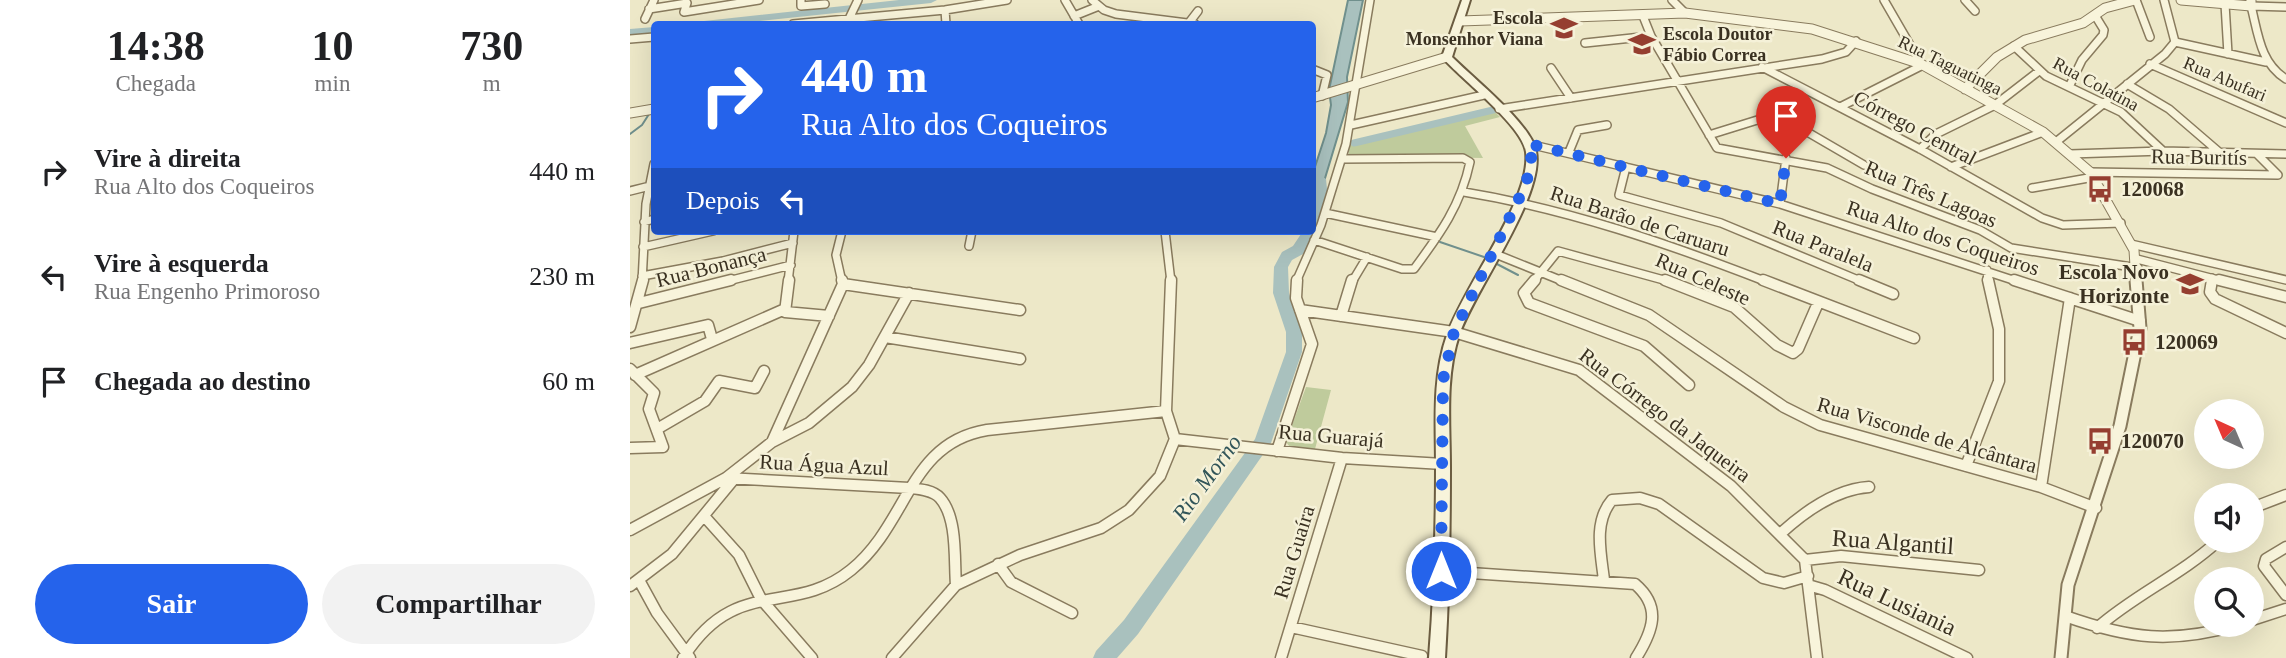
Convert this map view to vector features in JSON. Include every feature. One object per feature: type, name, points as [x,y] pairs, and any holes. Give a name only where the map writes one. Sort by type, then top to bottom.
[{"type":"main road","points":[[1437,658],[1441,571],[1443,380],[1454,332],[1519,201],[1530,173],[1529,144],[1499,109],[1447,57],[1466,0]]},
{"type":"street","points":[[645,19],[654,0]]},
{"type":"street","points":[[649,9],[687,4],[684,12],[759,0]]},
{"type":"street","points":[[800,0],[801,6],[825,4]]},
{"type":"street","points":[[854,21],[1007,0]]},
{"type":"street","points":[[1065,0],[1077,21]]},
{"type":"street","points":[[1092,0],[1116,14],[1168,21]]},
{"type":"street","points":[[1277,451],[1312,344],[1300,310],[1295,285],[1325,213],[1351,125],[1353,86],[1370,0]]},
{"type":"street","points":[[1672,0],[1685,13]]},
{"type":"street","points":[[1840,107],[1922,65],[1884,0]]},
{"type":"street","points":[[1965,0],[1975,11]]},
{"type":"street","points":[[1965,89],[1988,64],[2014,46],[2036,35],[2096,17],[2103,4],[2136,0],[2150,37]]},
{"type":"street","points":[[2056,142],[2105,105],[2150,64],[2171,51],[2175,42],[2164,0]]},
{"type":"street","points":[[2180,0],[2286,7]]},
{"type":"street","points":[[2251,3],[2266,62],[2274,73],[2286,79]]},
{"type":"street","points":[[848,21],[856,4]]},
{"type":"street","points":[[2225,4],[2228,16],[2228,54]]},
{"type":"street","points":[[1074,16],[1099,6]]},
{"type":"street","points":[[945,10],[946,21]]},
{"type":"street","points":[[1193,21],[1198,11]]},
{"type":"street","name":"Rua Taguatinga","points":[[1460,21],[1685,13],[1717,19],[1802,27],[1856,41],[1922,65],[2043,132],[2092,175],[2132,244],[2137,264],[2140,321],[2120,426],[2096,508],[2068,585],[2061,658]]},
{"type":"street","points":[[893,21],[894,15]]},
{"type":"street","points":[[1643,16],[1651,36],[1709,135],[1767,117],[1785,119],[1864,165]]},
{"type":"street","points":[[2069,87],[2079,74],[2082,60],[2101,40],[2104,30],[2096,17]]},
{"type":"street","points":[[1585,43],[1651,36]]},
{"type":"street","points":[[630,39],[651,37]]},
{"type":"street","points":[[1499,109],[1828,57],[1846,52],[1856,41]]},
{"type":"street","points":[[2175,42],[2266,62]]},
{"type":"street","name":"Rua Colatina","points":[[2014,46],[2039,71],[2139,125],[2163,151]]},
{"type":"street","points":[[1321,96],[1447,57]]},
{"type":"street","name":"Rua Abufari","points":[[2150,64],[2286,123]]},
{"type":"street","name":"Córrego Central","points":[[1762,67],[1920,149],[2050,221],[2063,225],[2121,223]]},
{"type":"street","points":[[1551,68],[1571,98]]},
{"type":"street","points":[[1316,71],[1326,75],[1321,96]]},
{"type":"street","points":[[1920,149],[1936,134],[1994,105],[2039,71]]},
{"type":"street","points":[[2127,84],[2169,109],[2219,152]]},
{"type":"street","points":[[1351,125],[1484,95]]},
{"type":"street","points":[[630,113],[651,110]]},
{"type":"street","points":[[1569,152],[1578,130],[1607,125]]},
{"type":"street","points":[[1951,167],[1973,155],[2009,146],[2043,132]]},
{"type":"street","name":"Rua Três Lagoas","points":[[1709,135],[1717,148],[1786,158],[1827,168],[1872,189],[1980,230],[2011,248],[2137,264],[2212,278],[2286,297]]},
{"type":"street","name":"Rua Alto dos Coqueiros","points":[[1529,144],[1780,204],[2140,321]]},
{"type":"street","points":[[2074,158],[2163,151],[2286,154]]},
{"type":"street","name":"Rua Buritís","points":[[2257,153],[2283,176]]},
{"type":"street","points":[[1780,204],[1786,158]]},
{"type":"street","points":[[1314,240],[1402,269],[1419,265],[1464,192],[1470,162],[1468,159],[1342,159]]},
{"type":"street","name":"Rua Paralela","points":[[1626,167],[1619,195],[1721,223],[1893,294]]},
{"type":"street","name":"Rua Buritís","points":[[2032,188],[2092,175],[2283,176]]},
{"type":"street","points":[[630,191],[650,181]]},
{"type":"street","points":[[630,327],[639,303],[644,222],[650,181]]},
{"type":"street","name":"Rua Barão de Caruaru","points":[[1464,192],[1519,201],[1677,247],[1914,338]]},
{"type":"street","points":[[1325,213],[1437,237]]},
{"type":"street","points":[[644,222],[651,220]]},
{"type":"street","points":[[630,248],[694,235]]},
{"type":"street","points":[[785,311],[794,235]]},
{"type":"street","points":[[772,442],[844,284],[836,256],[841,235]]},
{"type":"street","points":[[968,246],[971,235]]},
{"type":"street","points":[[892,658],[956,585],[998,564],[1101,528],[1129,510],[1160,476],[1175,439],[1166,411],[1172,293],[1165,235]]},
{"type":"street","points":[[642,276],[723,261],[793,243]]},
{"type":"street","points":[[2132,244],[2286,280]]},
{"type":"street","name":"Rua Celeste","points":[[1540,271],[1558,251],[1650,273],[1738,309],[1779,346],[1793,353],[1798,349],[1818,303]]},
{"type":"street","name":"Rua Visconde de Alcântara","points":[[1493,253],[1649,315],[1800,416],[1821,425],[2041,487],[2096,508]]},
{"type":"street","points":[[1341,316],[1349,287],[1367,257]]},
{"type":"street","name":"Rua Bonança","points":[[639,303],[791,265]]},
{"type":"street","points":[[1966,467],[1975,435],[1998,386],[2001,367],[1997,311],[1987,288],[1987,270]]},
{"type":"street","points":[[1540,271],[1524,293],[1529,303],[1644,346],[1689,385]]},
{"type":"street","points":[[2212,278],[2210,292],[2215,299],[2286,332]]},
{"type":"street","points":[[844,284],[1020,310]]},
{"type":"street","points":[[909,293],[885,337],[852,387],[809,423],[772,442],[730,479],[704,516],[635,584],[686,656],[705,625],[761,599],[813,590],[841,577],[870,553],[887,533],[940,449],[961,436],[1166,411]]},
{"type":"street","points":[[2041,487],[2070,298]]},
{"type":"street","name":"Rua Córrego da Jaqueira","points":[[1300,310],[1454,332],[1578,370],[1731,486],[1805,560]]},
{"type":"street","points":[[630,447],[663,447],[649,409],[654,393],[633,372],[785,311],[829,316]]},
{"type":"street","points":[[630,343],[708,325],[712,339]]},
{"type":"street","points":[[885,337],[1020,359]]},
{"type":"street","points":[[657,429],[705,401],[719,381],[755,388],[764,371]]},
{"type":"street","name":"Rua Guarajá","points":[[1175,439],[1383,464],[1443,464]]},
{"type":"street","name":"Rua Guaíra","points":[[1281,658],[1342,458]]},
{"type":"street","points":[[630,530],[730,479]]},
{"type":"street","name":"Rua Água Azul","points":[[730,479],[915,489]]},
{"type":"street","points":[[1780,534],[1800,516],[1849,488],[1869,487]]},
{"type":"street","points":[[915,489],[940,498],[945,508],[956,585]]},
{"type":"street","points":[[2264,504],[2286,495]]},
{"type":"street","points":[[1604,580],[1601,537],[1607,504],[1619,499],[1652,500],[1763,578],[1784,583],[1808,581]]},
{"type":"street","points":[[704,516],[739,555],[761,599],[812,658]]},
{"type":"street","points":[[2286,547],[2266,559],[2264,566],[2286,595]]},
{"type":"street","points":[[2097,628],[2125,606],[2185,571],[2205,553]]},
{"type":"street","name":"Rua Algantil","points":[[1805,560],[1841,556],[1979,570]]},
{"type":"street","points":[[1805,560],[1817,658]]},
{"type":"street","points":[[998,564],[1010,582],[1072,613]]},
{"type":"street","points":[[1441,571],[1604,580],[1626,582],[1640,588],[1654,606],[1654,624],[1636,658]]},
{"type":"street","name":"Rua Lusiania","points":[[1808,581],[1967,658]]},
{"type":"street","points":[[2264,616],[2286,609]]},
{"type":"street","points":[[2065,616],[2134,638],[2180,640],[2194,636]]},
{"type":"street","points":[[1291,627],[1422,656]]},
{"type":"green space","points":[[1493,110],[1500,117],[1465,126],[1483,158],[1349,156],[1348,142]]},
{"type":"green space","points":[[1306,387],[1331,390],[1315,449],[1290,447],[1286,442]]},
{"type":"water","points":[[1348,0],[1363,0],[1347,77],[1348,102],[1316,208],[1316,164],[1331,105],[1329,90]]},
{"type":"waterway","points":[[732,21],[931,0]]},
{"type":"waterway","points":[[630,33],[651,30]]},
{"type":"waterway","points":[[1354,143],[1493,110]]},
{"type":"waterway","points":[[630,134],[642,125],[651,111]]},
{"type":"waterway","name":"Rio Morno","points":[[1316,214],[1321,199],[1319,179]]},
{"type":"waterway","name":"Rio Morno","points":[[1103,658],[1131,627],[1262,443],[1294,352],[1294,332],[1281,293],[1281,267],[1287,256],[1298,250],[1307,235]]},
{"type":"waterway","points":[[1440,242],[1484,257]]},
{"type":"waterway","points":[[1495,263],[1518,275]]},
{"type":"place","name":"Escola Monsenhor Viana","points":[[1564,28]]},
{"type":"place","name":"Escola Doutor Fábio Correa","points":[[1642,44]]},
{"type":"place","name":"120068","points":[[2100,189]]},
{"type":"place","name":"Escola Novo Horizonte","points":[[2190,284]]},
{"type":"place","name":"120069","points":[[2134,342]]},
{"type":"place","name":"120070","points":[[2100,441]]},
{"type":"route","points":[[1441,571],[1443,380],[1447,358],[1454,332],[1530,173],[1532,163],[1529,144],[1780,204],[1786,158]]}]
